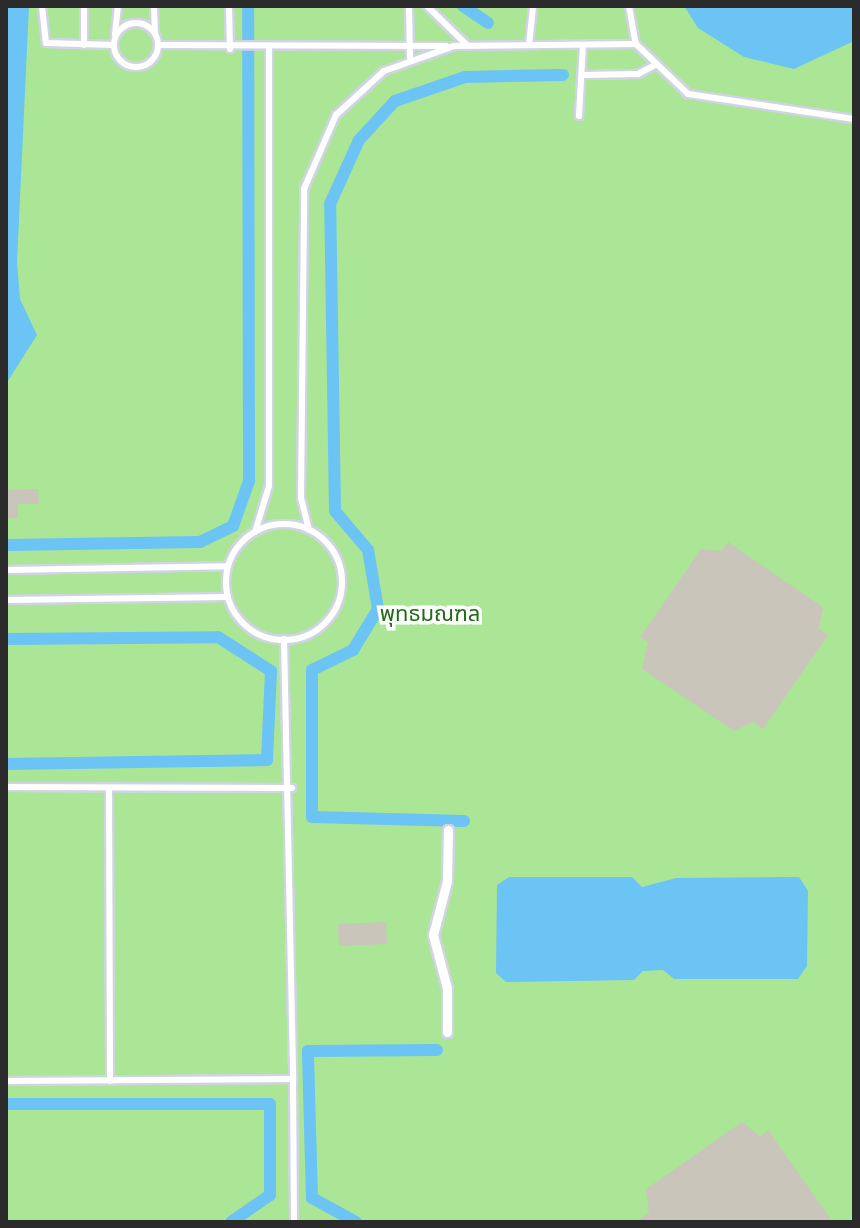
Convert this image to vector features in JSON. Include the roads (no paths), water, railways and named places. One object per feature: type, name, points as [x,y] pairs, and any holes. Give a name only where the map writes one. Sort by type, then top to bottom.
[{"type":"street","points":[[447,1032],[447,988],[433,935],[447,881],[448,830]]},
{"type":"lane","points":[[42,6],[46,43],[84,45],[114,42],[130,24],[155,32]]},
{"type":"lane","points":[[84,6],[84,45]]},
{"type":"lane","points":[[118,6],[114,42],[133,67],[154,60],[159,45],[154,6]]},
{"type":"lane","points":[[229,6],[230,49]]},
{"type":"lane","points":[[409,6],[410,58]]},
{"type":"lane","points":[[427,6],[467,45]]},
{"type":"lane","points":[[529,45],[533,6]]},
{"type":"lane","points":[[629,6],[636,44],[688,94],[854,119]]},
{"type":"lane","points":[[159,45],[230,49],[269,46],[636,44]]},
{"type":"lane","points":[[579,116],[583,45]]},
{"type":"lane","points":[[269,46],[269,486],[255,532],[228,566],[228,597],[249,628],[284,639],[317,629],[338,603],[337,561],[309,530],[301,498],[304,189],[336,115],[384,71],[410,58],[454,46]]},
{"type":"lane","points":[[582,75],[638,74],[657,64]]},
{"type":"lane","points":[[255,532],[282,524],[309,530]]},
{"type":"lane","points":[[6,570],[228,566]]},
{"type":"lane","points":[[6,600],[228,597]]},
{"type":"lane","points":[[284,639],[292,788],[294,1222]]},
{"type":"lane","points":[[6,787],[292,788]]},
{"type":"lane","points":[[109,788],[110,1081]]},
{"type":"lane","points":[[6,1081],[293,1079]]},
{"type":"water","points":[[6,6],[29,6],[17,262],[20,299],[37,335],[6,384]]},
{"type":"water","points":[[684,6],[854,6],[854,41],[794,69],[744,57],[698,28]]},
{"type":"water","points":[[509,877],[632,877],[642,887],[676,878],[799,877],[808,891],[807,966],[798,979],[674,979],[663,970],[643,971],[634,980],[506,982],[496,973],[497,885]]},
{"type":"waterway","points":[[6,545],[200,542],[233,526],[249,481],[248,6]]},
{"type":"waterway","points":[[463,6],[488,23]]},
{"type":"waterway","points":[[464,821],[312,817],[312,670],[353,650],[378,609],[368,550],[335,511],[330,204],[359,140],[395,101],[465,77],[563,75]]},
{"type":"waterway","points":[[6,639],[218,637],[271,671],[267,760],[6,764]]},
{"type":"waterway","points":[[356,1222],[312,1198],[308,1051],[437,1050]]},
{"type":"waterway","points":[[6,1104],[270,1104],[270,1195],[231,1222]]},
{"type":"park label","name":"พุทธมณฑล","points":[[430,614]]}]
